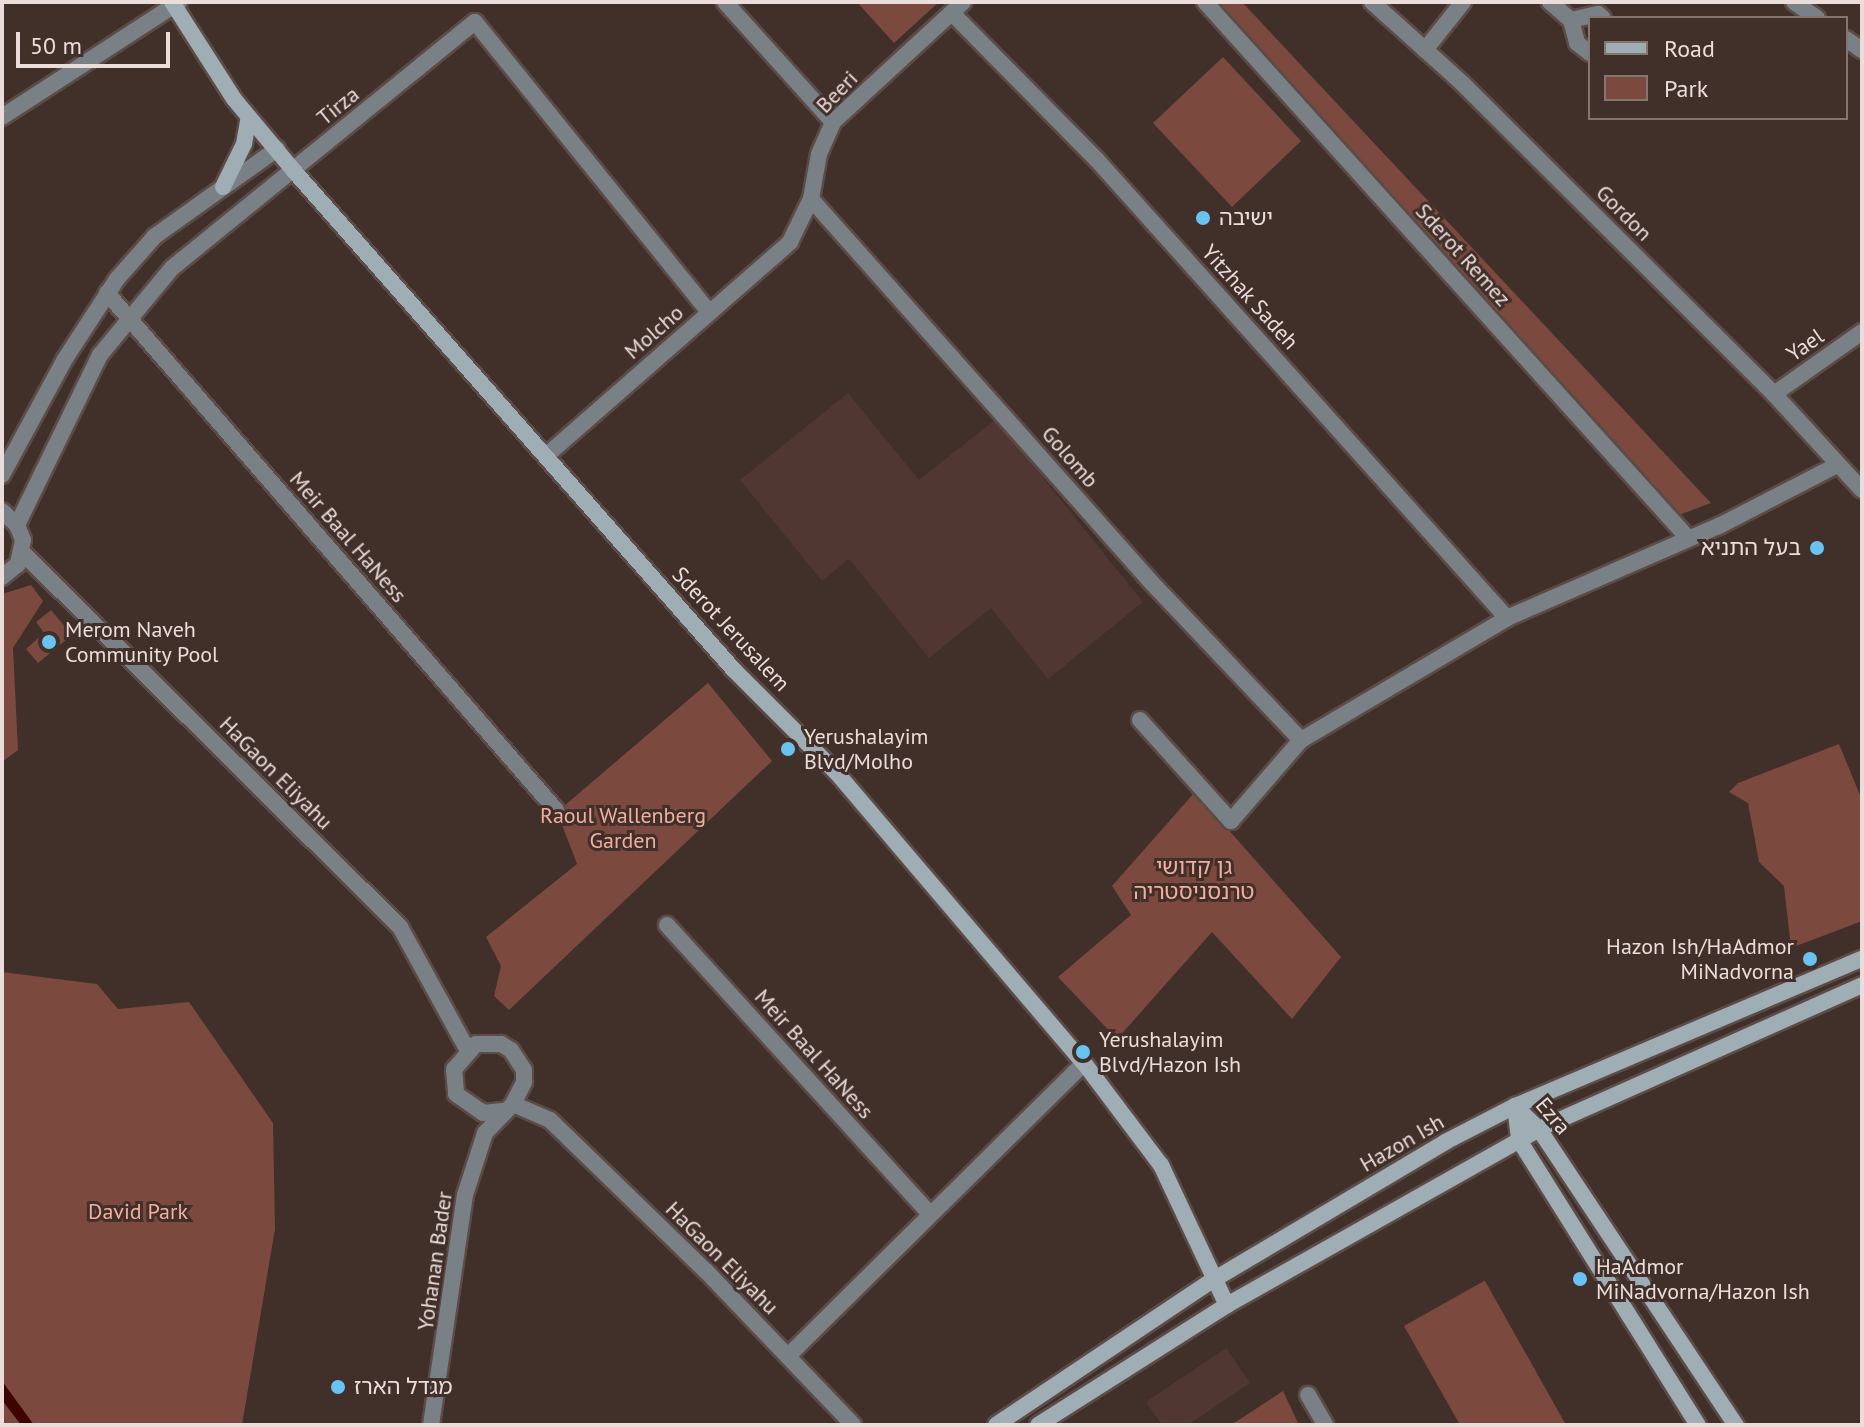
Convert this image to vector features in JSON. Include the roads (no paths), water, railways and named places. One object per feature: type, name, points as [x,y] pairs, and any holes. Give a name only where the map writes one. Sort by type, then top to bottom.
[{"type":"street","points":[[725,2],[833,122]]},
{"type":"street","name":"Sderot Remez","points":[[1205,2],[1688,538]]},
{"type":"street","name":"Gordon","points":[[1372,2],[1425,50],[1774,394],[1835,466],[1862,490]]},
{"type":"street","points":[[1425,50],[1463,2]]},
{"type":"street","points":[[1550,2],[1571,20],[1577,43],[1588,51]]},
{"type":"street","points":[[1794,2],[1814,16]]},
{"type":"street","points":[[2,117],[175,3]]},
{"type":"street","name":"Sderot Jerusalem","points":[[175,3],[249,117],[294,171],[734,670],[836,772],[1084,1063],[1161,1165],[1227,1305]]},
{"type":"street","name":"Beeri","points":[[790,242],[811,199],[819,154],[833,122],[958,8]]},
{"type":"street","name":"Yitzhak Sadeh","points":[[958,8],[1507,618]]},
{"type":"street","points":[[1571,20],[1588,16]]},
{"type":"street","name":"Tirza","points":[[17,525],[100,355],[172,268],[475,22],[709,312]]},
{"type":"street","points":[[223,187],[244,144],[249,117]]},
{"type":"street","points":[[2,475],[107,293],[155,236],[277,149]]},
{"type":"street","name":"Golomb","points":[[811,199],[1151,582],[1301,740]]},
{"type":"street","name":"Molcho","points":[[547,455],[790,242]]},
{"type":"street","name":"Meir Baal HaNess","points":[[107,293],[556,810]]},
{"type":"street","name":"Yael","points":[[1774,394],[1862,332]]},
{"type":"street","points":[[1140,720],[1231,821],[1301,740],[1507,618],[1688,538],[1835,466]]},
{"type":"street","points":[[2,511],[17,525],[23,553],[2,577]]},
{"type":"street","name":"HaGaon Eliyahu","points":[[23,553],[400,927],[467,1049]]},
{"type":"street","name":"Meir Baal HaNess","points":[[667,925],[928,1212]]},
{"type":"street","name":"Hazon Ish","points":[[996,1425],[1213,1280],[1515,1106],[1862,959]]},
{"type":"street","points":[[1038,1425],[1227,1305],[1539,1129],[1862,985]]},
{"type":"street","points":[[501,1044],[519,1060],[524,1082],[508,1108],[483,1113],[456,1094],[454,1069],[467,1049],[501,1044]]},
{"type":"street","points":[[789,1355],[928,1212],[1084,1063]]},
{"type":"street","name":"Ezra","points":[[1515,1106],[1539,1129],[1736,1425]]},
{"type":"street","name":"Ezra","points":[[1515,1106],[1519,1140],[1698,1425]]},
{"type":"street","name":"HaGaon Eliyahu","points":[[508,1108],[550,1120],[789,1355],[853,1425]]},
{"type":"street","name":"Yohanan Bader","points":[[431,1425],[465,1195],[485,1133],[508,1108]]},
{"type":"street","points":[[1308,1395],[1325,1425]]},
{"type":"place","name":"ישיבה","points":[[1203,218]]},
{"type":"place","name":"בעל התניא","points":[[1817,548]]},
{"type":"place","name":"Merom Naveh Community Pool","points":[[49,642]]},
{"type":"place","name":"Yerushalayim Blvd/Molho","points":[[788,749]]},
{"type":"place","name":"Hazon Ish/HaAdmor MiNadvorna","points":[[1810,959]]},
{"type":"place","name":"Yerushalayim Blvd/Hazon Ish","points":[[1083,1052]]},
{"type":"place","name":"HaAdmor MiNadvorna/Hazon Ish","points":[[1580,1279]]},
{"type":"place","name":"מגדל הארז","points":[[338,1387]]},
{"type":"park label","name":"Raoul Wallenberg Garden","points":[[623,828]]},
{"type":"park label","name":"גן קדושי טרנסניסטריה","points":[[1194,878]]},
{"type":"park label","name":"David Park","points":[[138,1212]]}]
